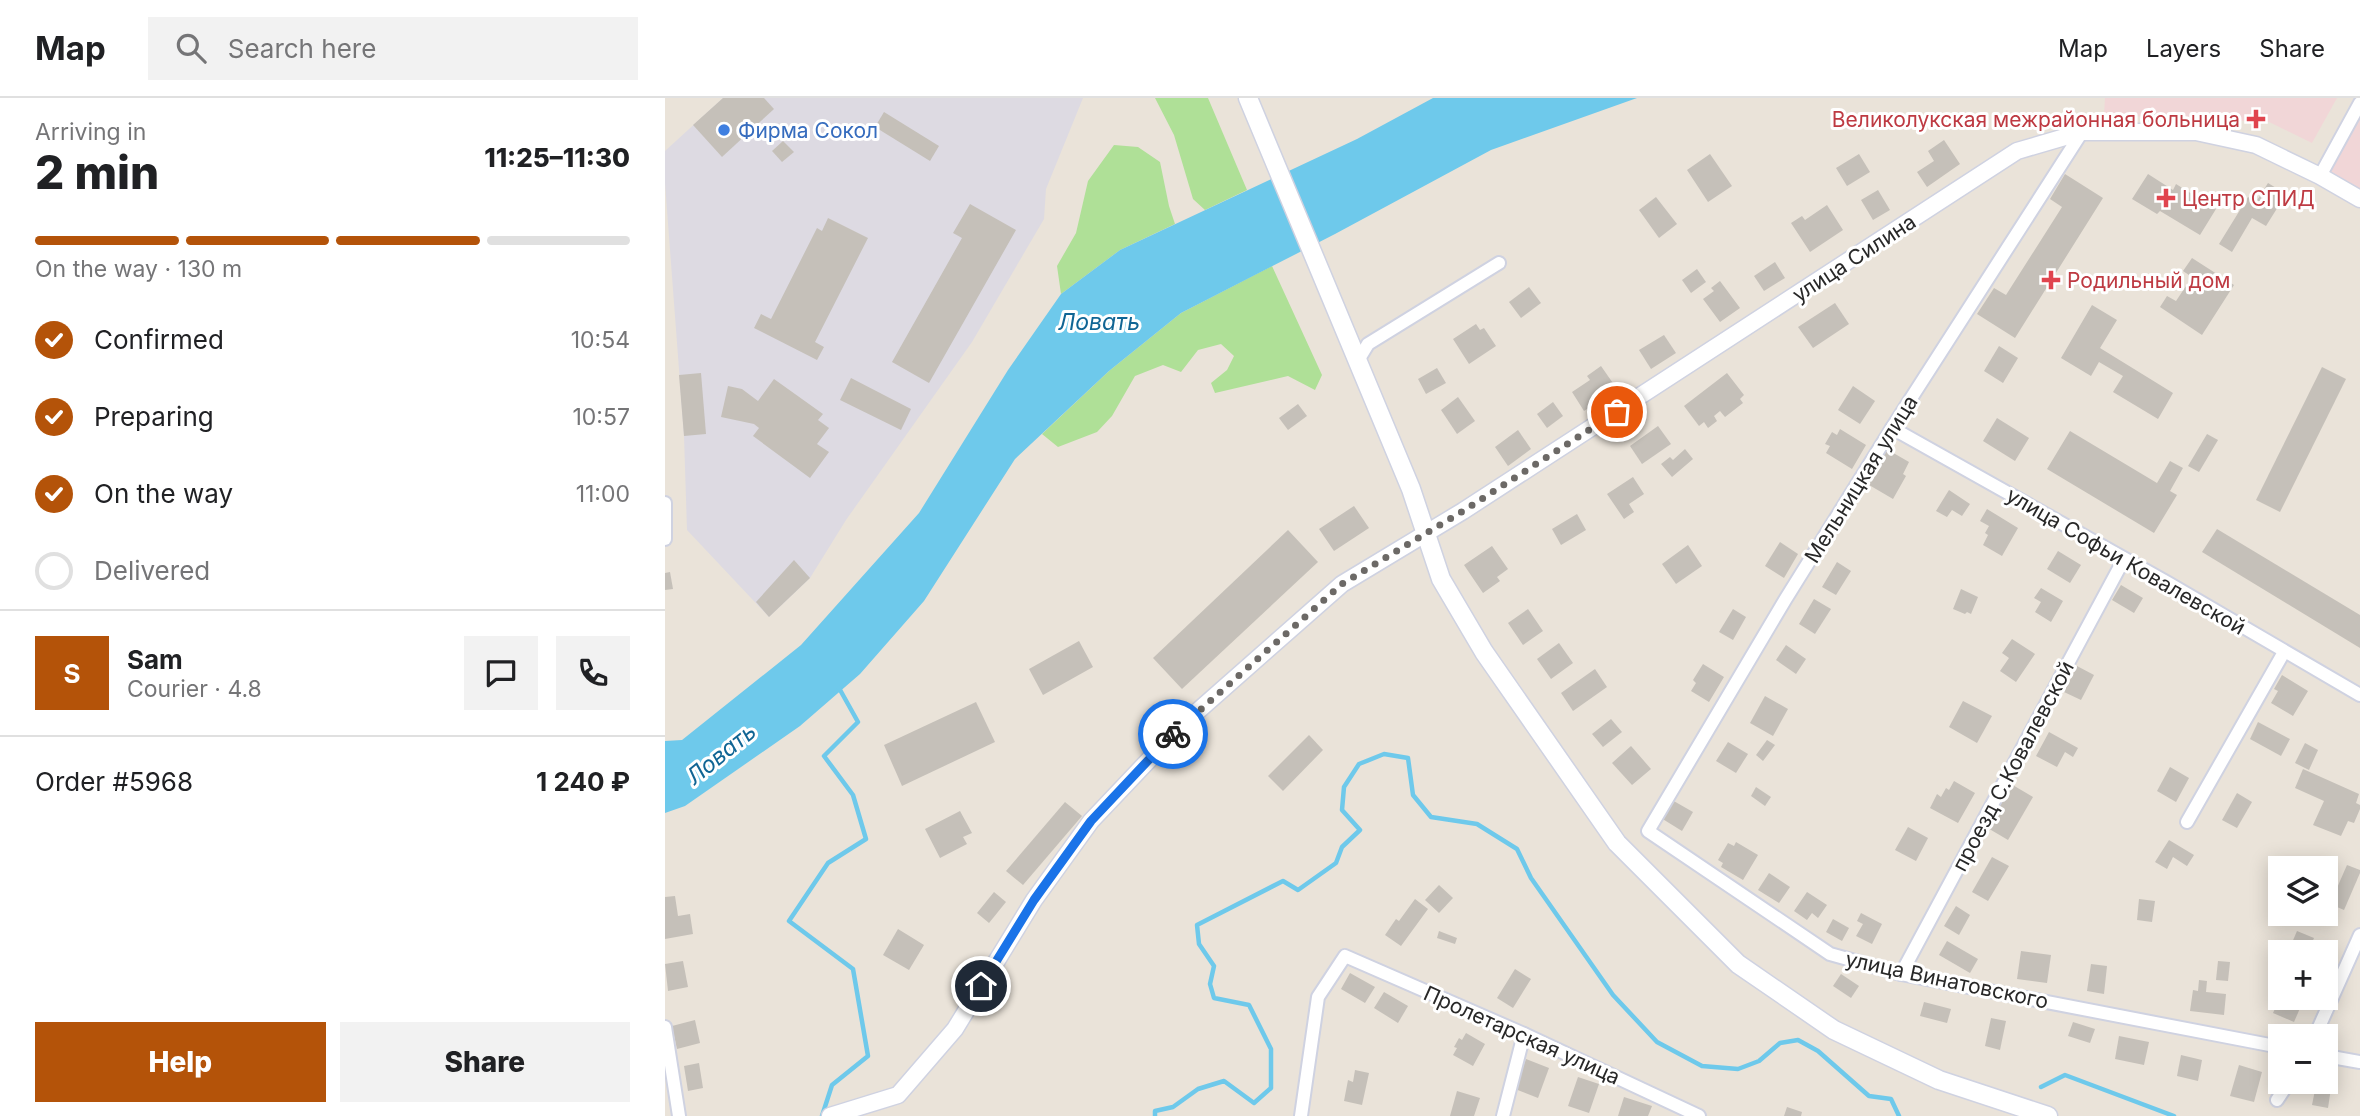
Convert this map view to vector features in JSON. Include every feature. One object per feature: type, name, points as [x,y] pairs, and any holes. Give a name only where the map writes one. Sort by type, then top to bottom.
[{"type":"main road","points":[[1248,98],[1411,489],[1441,579],[1484,652],[1617,843],[1738,964],[1834,1030],[1939,1080],[2048,1116]]},
{"type":"street","points":[[2320,176],[2360,103]]},
{"type":"street","name":"улица Силина","points":[[830,1116],[898,1096],[955,1029],[1034,900],[1091,821],[1182,725],[1342,584],[1771,313],[2017,150],[2082,132],[2196,132],[2256,145],[2360,199]]},
{"type":"street","name":"Мельницкая улица","points":[[1648,831],[1785,600],[2082,132]]},
{"type":"street","points":[[1357,362],[1368,344],[1499,263]]},
{"type":"street","name":"улица Софьи Ковалевской","points":[[1892,428],[2360,695]]},
{"type":"street","points":[[665,503],[665,539]]},
{"type":"street","name":"проезд С.Ковалевской","points":[[1901,974],[2124,559]]},
{"type":"street","points":[[2187,822],[2284,652]]},
{"type":"street","name":"улица Винатовского","points":[[1648,831],[1830,954],[1901,974],[2268,1045]]},
{"type":"street","points":[[2320,1024],[2360,935]]},
{"type":"street","name":"Пролетарская улица","points":[[1301,1116],[1318,997],[1345,956],[1524,1034],[1699,1116]]},
{"type":"street","points":[[665,1027],[679,1116]]},
{"type":"street","points":[[1503,1116],[1524,1034]]},
{"type":"street","points":[[2338,1058],[2360,1062]]},
{"type":"street","points":[[2277,1100],[2281,1094]]},
{"type":"shaded area","points":[[723,98],[1083,98],[1046,189],[1044,219],[972,342],[846,520],[810,578],[769,617],[687,530],[684,436],[665,183],[665,151]]},
{"type":"shaded area","name":"Великолукская межрайонная больница","points":[[2105,98],[2337,98],[2312,143],[2269,122],[2104,115]]},
{"type":"shaded area","points":[[2360,115],[2360,194],[2327,174]]},
{"type":"green space","points":[[1155,98],[1208,98],[1247,190],[1205,210],[1193,199],[1174,135]]},
{"type":"green space","points":[[1114,145],[1138,147],[1160,162],[1175,224],[1120,250],[1061,294],[1057,266],[1076,233],[1088,181]]},
{"type":"green space","points":[[1272,266],[1322,375],[1315,390],[1288,376],[1215,393],[1211,383],[1227,370],[1234,356],[1221,344],[1198,350],[1181,372],[1163,365],[1135,376],[1112,416],[1097,432],[1058,447],[1042,434],[1109,371],[1181,313]]},
{"type":"water","name":"Ловать","points":[[1433,98],[1637,98],[1491,150],[1181,313],[1109,371],[1015,459],[924,601],[860,674],[800,726],[685,806],[665,813],[665,741],[682,740],[801,645],[919,513],[1008,370],[1061,294],[1120,250],[1357,139]]},
{"type":"building","points":[[723,98],[764,98],[774,109],[722,157],[693,125]]},
{"type":"building","points":[[884,112],[939,146],[930,161],[875,127]]},
{"type":"building","points":[[1944,140],[1960,164],[1927,187],[1917,172],[1934,161],[1928,151]]},
{"type":"building","points":[[783,141],[794,152],[782,162],[772,151]]},
{"type":"building","points":[[1710,154],[1732,186],[1708,202],[1687,170]]},
{"type":"building","points":[[1859,154],[1870,172],[1847,186],[1836,168]]},
{"type":"building","points":[[2065,174],[2103,198],[2015,338],[1977,314],[1994,288],[2006,295],[2062,207],[2050,199]]},
{"type":"building","points":[[2148,174],[2173,190],[2176,184],[2216,209],[2200,235],[2160,211],[2157,214],[2132,199]]},
{"type":"building","points":[[2268,183],[2286,194],[2266,226],[2252,218],[2232,252],[2219,244],[2248,197],[2256,202]]},
{"type":"building","points":[[1878,190],[1890,210],[1873,220],[1861,200]]},
{"type":"building","points":[[1656,197],[1677,224],[1659,238],[1639,210]]},
{"type":"building","points":[[970,204],[1016,230],[929,383],[892,362],[962,238],[953,233]]},
{"type":"building","points":[[1827,205],[1843,230],[1810,252],[1791,223],[1802,216],[1805,220]]},
{"type":"building","points":[[828,218],[868,238],[815,342],[824,347],[817,360],[754,328],[761,314],[771,319],[817,228],[822,231]]},
{"type":"building","points":[[2192,258],[2234,285],[2202,335],[2160,307],[2167,296],[2176,301],[2192,277],[2183,271]]},
{"type":"building","points":[[1775,262],[1785,278],[1764,291],[1754,276]]},
{"type":"building","points":[[1697,269],[1706,282],[1691,293],[1682,280]]},
{"type":"building","points":[[1720,281],[1740,308],[1720,322],[1703,299],[1714,291],[1711,288]]},
{"type":"building","points":[[1529,287],[1541,303],[1521,318],[1509,302]]},
{"type":"building","points":[[1835,303],[1849,324],[1813,348],[1798,327]]},
{"type":"building","points":[[2092,305],[2117,320],[2100,348],[2173,393],[2158,419],[2113,392],[2123,376],[2099,362],[2091,376],[2061,358]]},
{"type":"building","points":[[1476,324],[1480,330],[1484,328],[1496,346],[1469,364],[1453,339]]},
{"type":"building","points":[[1664,335],[1676,353],[1651,369],[1639,350]]},
{"type":"building","points":[[1999,346],[2018,358],[2003,383],[1984,371]]},
{"type":"building","points":[[1601,366],[1617,389],[1584,411],[1572,392],[1590,380],[1587,376]]},
{"type":"building","points":[[2322,367],[2346,379],[2280,512],[2256,500]]},
{"type":"building","points":[[1437,368],[1446,383],[1426,394],[1418,379]]},
{"type":"building","points":[[701,373],[706,434],[684,436],[679,375]]},
{"type":"building","points":[[1727,373],[1744,395],[1740,399],[1743,403],[1725,417],[1720,411],[1714,416],[1717,421],[1708,428],[1704,422],[1699,426],[1684,406]]},
{"type":"building","points":[[851,378],[911,409],[901,430],[840,400]]},
{"type":"building","points":[[774,379],[823,414],[818,420],[829,428],[817,444],[829,452],[810,478],[753,436],[759,428],[754,424],[721,417],[728,386],[742,389],[758,401]]},
{"type":"building","points":[[1853,386],[1875,401],[1860,424],[1838,410]]},
{"type":"building","points":[[1458,397],[1475,421],[1457,434],[1441,410]]},
{"type":"building","points":[[1553,402],[1563,416],[1547,428],[1537,414]]},
{"type":"building","points":[[1298,404],[1307,416],[1288,430],[1279,418]]},
{"type":"building","points":[[1997,418],[2029,438],[2015,461],[1983,441]]},
{"type":"building","points":[[1658,426],[1671,444],[1642,464],[1630,446]]},
{"type":"building","points":[[1840,429],[1866,445],[1852,469],[1826,453],[1830,446],[1825,444],[1832,432],[1837,435]]},
{"type":"building","points":[[1518,430],[1531,449],[1508,466],[1495,447]]},
{"type":"building","points":[[2070,431],[2157,483],[2170,461],[2183,468],[2170,491],[2177,495],[2154,533],[2047,469]]},
{"type":"building","points":[[2207,434],[2218,440],[2199,472],[2188,466]]},
{"type":"building","points":[[1883,447],[1909,462],[1903,474],[1906,476],[1893,499],[1864,482]]},
{"type":"building","points":[[1685,449],[1693,459],[1672,477],[1661,464],[1670,457],[1673,460]]},
{"type":"building","points":[[1633,477],[1644,494],[1629,504],[1634,512],[1624,519],[1607,494]]},
{"type":"building","points":[[1949,490],[1970,504],[1962,516],[1952,510],[1947,517],[1936,511]]},
{"type":"building","points":[[1354,506],[1369,528],[1334,551],[1319,529]]},
{"type":"building","points":[[1987,509],[2018,528],[2002,556],[1983,545],[1989,526],[1980,521]]},
{"type":"building","points":[[1577,514],[1586,530],[1561,545],[1552,529]]},
{"type":"building","points":[[2217,529],[2360,615],[2360,648],[2202,552]]},
{"type":"building","points":[[1288,530],[1318,562],[1182,689],[1153,658]]},
{"type":"building","points":[[1780,542],[1798,554],[1784,578],[1765,566]]},
{"type":"building","points":[[1688,545],[1702,566],[1676,584],[1662,564]]},
{"type":"building","points":[[1492,546],[1508,569],[1497,577],[1500,581],[1483,593],[1464,565]]},
{"type":"building","points":[[2058,551],[2081,565],[2070,583],[2047,569]]},
{"type":"building","points":[[794,560],[810,578],[769,617],[756,602]]},
{"type":"building","points":[[1837,562],[1851,571],[1836,595],[1822,587]]},
{"type":"building","points":[[670,572],[673,589],[665,590],[665,573]]},
{"type":"building","points":[[2121,585],[2143,598],[2134,613],[2112,600]]},
{"type":"building","points":[[2041,588],[2063,601],[2051,622],[2035,612],[2041,602],[2034,598]]},
{"type":"building","points":[[1961,589],[1978,597],[1971,614],[1953,609]]},
{"type":"building","points":[[1814,599],[1831,609],[1815,634],[1799,624]]},
{"type":"building","points":[[1528,609],[1543,631],[1523,645],[1508,623]]},
{"type":"building","points":[[1733,609],[1746,617],[1733,640],[1719,632]]},
{"type":"building","points":[[2012,639],[2035,654],[2016,682],[2000,671],[2009,658],[2002,653]]},
{"type":"building","points":[[1079,641],[1093,667],[1043,695],[1029,669]]},
{"type":"building","points":[[1559,643],[1573,663],[1551,679],[1537,659]]},
{"type":"building","points":[[1786,645],[1806,659],[1796,674],[1776,660]]},
{"type":"building","points":[[1703,664],[1724,677],[1709,702],[1691,691],[1696,683],[1693,680]]},
{"type":"building","points":[[2077,666],[2094,675],[2081,700],[2064,692]]},
{"type":"building","points":[[1595,669],[1607,687],[1573,711],[1561,693]]},
{"type":"building","points":[[2282,675],[2308,691],[2293,716],[2271,703],[2278,691],[2274,689]]},
{"type":"building","points":[[1765,696],[1788,709],[1773,736],[1750,723]]},
{"type":"building","points":[[1963,701],[1992,716],[1977,743],[1949,727]]},
{"type":"building","points":[[976,702],[995,742],[902,786],[884,745]]},
{"type":"building","points":[[1611,719],[1622,732],[1603,747],[1592,734]]},
{"type":"building","points":[[2258,722],[2290,739],[2281,756],[2250,739]]},
{"type":"building","points":[[2049,732],[2078,748],[2073,757],[2065,752],[2057,767],[2036,756]]},
{"type":"building","points":[[1309,735],[1323,750],[1283,791],[1268,776]]},
{"type":"building","points":[[1767,740],[1775,745],[1763,761],[1756,755]]},
{"type":"building","points":[[1728,742],[1748,754],[1736,773],[1716,761]]},
{"type":"building","points":[[2305,743],[2318,750],[2309,770],[2295,763]]},
{"type":"building","points":[[1631,746],[1651,769],[1632,785],[1612,763]]},
{"type":"building","points":[[2170,767],[2189,778],[2176,802],[2157,791]]},
{"type":"building","points":[[2303,769],[2359,794],[2356,803],[2360,805],[2360,809],[2354,823],[2348,821],[2341,836],[2313,825],[2324,801],[2295,788]]},
{"type":"building","points":[[1954,781],[1975,793],[1958,823],[1930,808],[1937,794],[1941,797]]},
{"type":"building","points":[[2011,784],[2033,797],[2008,840],[1986,827]]},
{"type":"building","points":[[1756,787],[1771,797],[1765,806],[1751,796]]},
{"type":"building","points":[[2237,793],[2252,802],[2237,828],[2222,820]]},
{"type":"building","points":[[1672,800],[1693,812],[1682,831],[1661,818]]},
{"type":"building","points":[[1065,802],[1082,816],[1023,885],[1006,871]]},
{"type":"building","points":[[960,811],[972,833],[963,837],[967,844],[940,858],[925,829]]},
{"type":"building","points":[[1908,827],[1928,838],[1916,861],[1895,850]]},
{"type":"building","points":[[2169,840],[2194,855],[2187,866],[2173,857],[2167,869],[2155,862]]},
{"type":"building","points":[[1736,842],[1758,855],[1743,880],[1721,867],[1723,863],[1718,860],[1728,843],[1734,846]]},
{"type":"building","points":[[1992,857],[2009,866],[1988,901],[1972,892]]},
{"type":"building","points":[[2347,865],[2360,870],[2344,910],[2338,907],[2338,886]]},
{"type":"building","points":[[1769,873],[1790,887],[1779,903],[1758,890]]},
{"type":"building","points":[[1439,885],[1453,898],[1439,913],[1425,900]]},
{"type":"building","points":[[994,892],[1006,902],[989,923],[977,913]]},
{"type":"building","points":[[1807,892],[1827,905],[1818,918],[1812,913],[1807,920],[1794,911]]},
{"type":"building","points":[[675,896],[678,916],[690,914],[693,934],[665,939],[665,897]]},
{"type":"building","points":[[1415,899],[1428,909],[1401,946],[1385,935]]},
{"type":"building","points":[[2139,899],[2155,901],[2152,922],[2137,920]]},
{"type":"building","points":[[1956,906],[1970,915],[1959,935],[1944,926]]},
{"type":"building","points":[[1861,913],[1882,924],[1872,944],[1856,936],[1863,924],[1857,921]]},
{"type":"building","points":[[1833,919],[1849,928],[1842,941],[1826,932]]},
{"type":"building","points":[[898,929],[924,945],[909,970],[883,955]]},
{"type":"building","points":[[1439,931],[1457,938],[1455,944],[1437,938]]},
{"type":"building","points":[[2297,931],[2314,938],[2313,940],[2293,940]]},
{"type":"building","points":[[1947,941],[1978,959],[1970,973],[1939,955]]},
{"type":"building","points":[[2021,951],[2051,955],[2047,983],[2017,979]]},
{"type":"building","points":[[683,961],[688,987],[668,991],[665,964]]},
{"type":"building","points":[[2218,961],[2230,962],[2228,981],[2216,980]]},
{"type":"building","points":[[2091,964],[2107,966],[2104,994],[2087,991]]},
{"type":"building","points":[[1515,969],[1531,979],[1513,1008],[1497,998]]},
{"type":"building","points":[[1350,973],[1375,987],[1365,1003],[1341,989]]},
{"type":"building","points":[[1841,974],[1859,986],[1851,998],[1833,986]]},
{"type":"building","points":[[2199,980],[2207,981],[2206,992],[2226,994],[2224,1015],[2190,1011],[2193,990],[2198,991]]},
{"type":"building","points":[[1384,992],[1408,1006],[1398,1023],[1374,1008]]},
{"type":"building","points":[[1924,1002],[1951,1009],[1947,1023],[1920,1016]]},
{"type":"building","points":[[2274,1010],[2299,1010],[2294,1022],[2273,1013]]},
{"type":"building","points":[[1991,1018],[2006,1021],[2000,1050],[1985,1046]]},
{"type":"building","points":[[695,1020],[700,1043],[677,1049],[672,1026]]},
{"type":"building","points":[[2073,1022],[2095,1029],[2090,1043],[2068,1036]]},
{"type":"building","points":[[1466,1033],[1485,1044],[1473,1066],[1453,1055],[1459,1038],[1462,1040]]},
{"type":"building","points":[[2119,1036],[2149,1042],[2144,1065],[2115,1059]]},
{"type":"building","points":[[2181,1055],[2202,1060],[2198,1081],[2177,1076]]},
{"type":"building","points":[[1526,1059],[1549,1068],[1538,1098],[1515,1089]]},
{"type":"building","points":[[699,1063],[703,1088],[688,1091],[684,1066]]},
{"type":"building","points":[[2239,1065],[2262,1072],[2254,1102],[2230,1096]]},
{"type":"building","points":[[1355,1070],[1369,1073],[1362,1105],[1344,1101],[1348,1080],[1353,1082]]},
{"type":"building","points":[[1578,1077],[1599,1084],[1589,1113],[1568,1106]]},
{"type":"building","points":[[1457,1091],[1480,1098],[1474,1116],[1450,1116]]},
{"type":"building","points":[[2314,1094],[2330,1094],[2328,1108],[2312,1105]]},
{"type":"building","points":[[1624,1097],[1652,1106],[1648,1116],[1618,1116]]},
{"type":"building","points":[[1787,1107],[1802,1112],[1801,1116],[1784,1116]]},
{"type":"waterway","points":[[822,1116],[832,1085],[868,1056],[853,969],[789,921],[828,863],[866,839],[853,795],[824,756],[858,722],[839,688]]},
{"type":"waterway","points":[[1155,1116],[1155,1111],[1173,1107],[1198,1089],[1224,1081],[1254,1103],[1271,1088],[1271,1049],[1249,1005],[1214,998],[1210,984],[1214,966],[1199,944],[1197,925],[1283,881],[1298,890],[1336,863],[1342,847],[1360,830],[1342,810],[1344,787],[1359,764],[1384,754],[1408,758],[1413,795],[1431,817],[1477,824],[1517,849],[1531,878],[1613,995],[1657,1042],[1702,1066],[1738,1069],[1759,1061],[1780,1043],[1798,1040],[1818,1051],[1869,1096],[1891,1099],[1899,1116]]},
{"type":"waterway","points":[[2041,1087],[2065,1075],[2174,1116]]},
{"type":"way so far","points":[[1173,734],[1342,584],[1463,511],[1617,412]]},
{"type":"place","name":"Великолукская межрайонная больница","points":[[2256,119]]},
{"type":"place","name":"Фирма Сокол","points":[[724,130]]},
{"type":"place","name":"Центр СПИД","points":[[2166,198]]},
{"type":"place","name":"Родильный дом","points":[[2051,280]]},
{"type":"route","points":[[981,986],[1034,900],[1091,821],[1173,734]]}]
